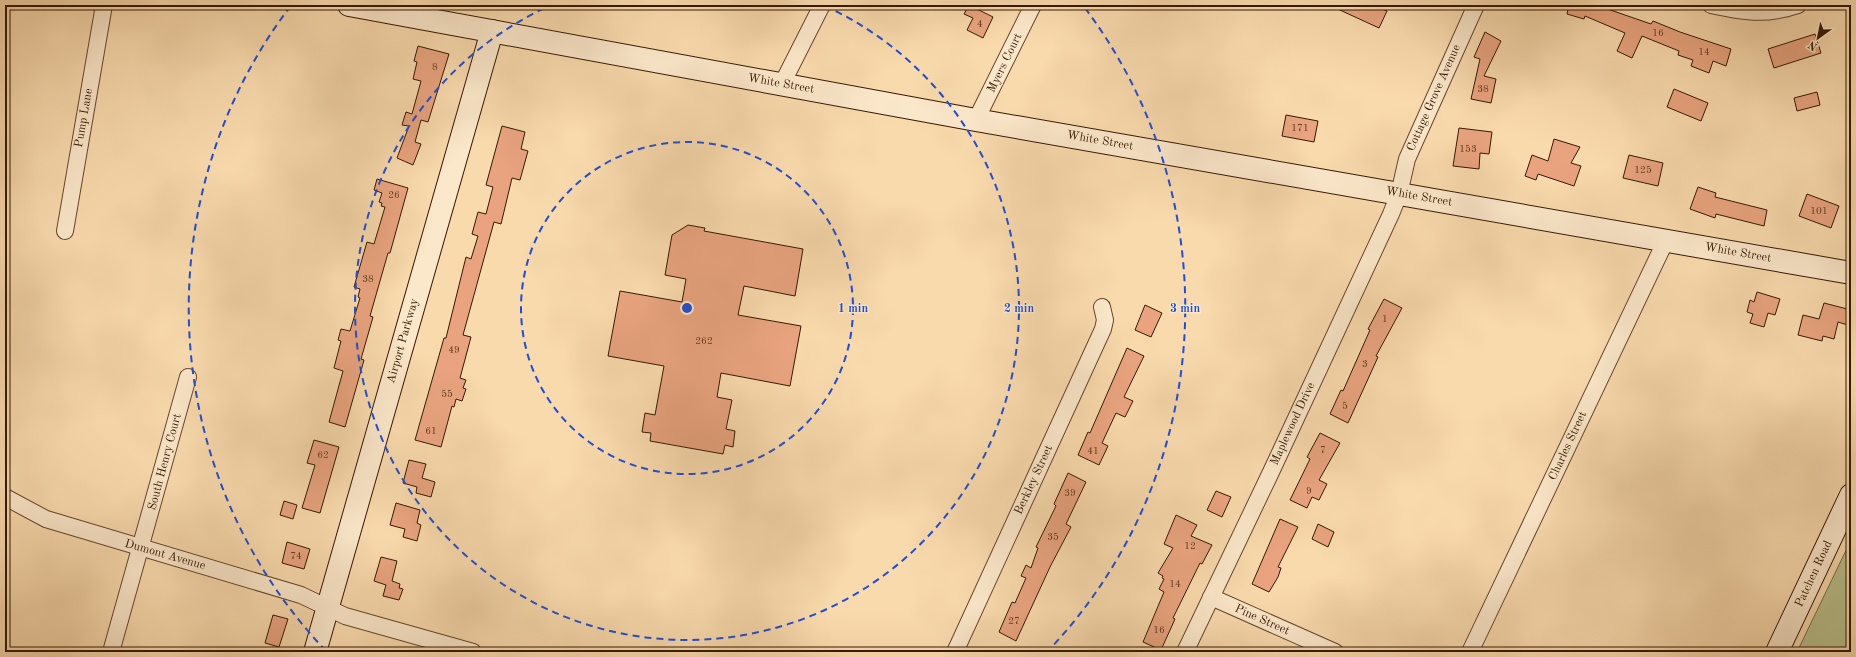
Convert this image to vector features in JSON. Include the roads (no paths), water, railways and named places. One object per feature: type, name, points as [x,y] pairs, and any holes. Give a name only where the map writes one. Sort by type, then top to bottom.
[{"type":"street","name":"Pump Lane","points":[[65,231],[104,5]]},
{"type":"street","name":"White Street","points":[[349,5],[976,120],[1851,273]]},
{"type":"street","points":[[782,84],[822,5]]},
{"type":"street","name":"Myers Court","points":[[976,120],[1033,5]]},
{"type":"street","name":"Cottage Grove Avenue","points":[[1399,194],[1407,159],[1476,5]]},
{"type":"street","points":[[1711,5],[1752,13],[1765,13],[1798,5]]},
{"type":"street","name":"Airport Parkway","points":[[314,652],[492,31]]},
{"type":"street","name":"Maplewood Drive","points":[[1185,652],[1399,194]]},
{"type":"street","name":"Charles Street","points":[[1470,652],[1666,240]]},
{"type":"street","name":"Berkley Street","points":[[955,652],[1103,329],[1105,320],[1102,307]]},
{"type":"street","name":"South Henry Court","points":[[111,652],[188,377]]},
{"type":"street","name":"Patchen Road","points":[[1777,652],[1851,495]]},
{"type":"street","name":"Dumont Avenue","points":[[5,497],[46,519],[301,595],[345,616],[472,652]]},
{"type":"street","name":"Pine Street","points":[[1211,597],[1335,652]]}]
